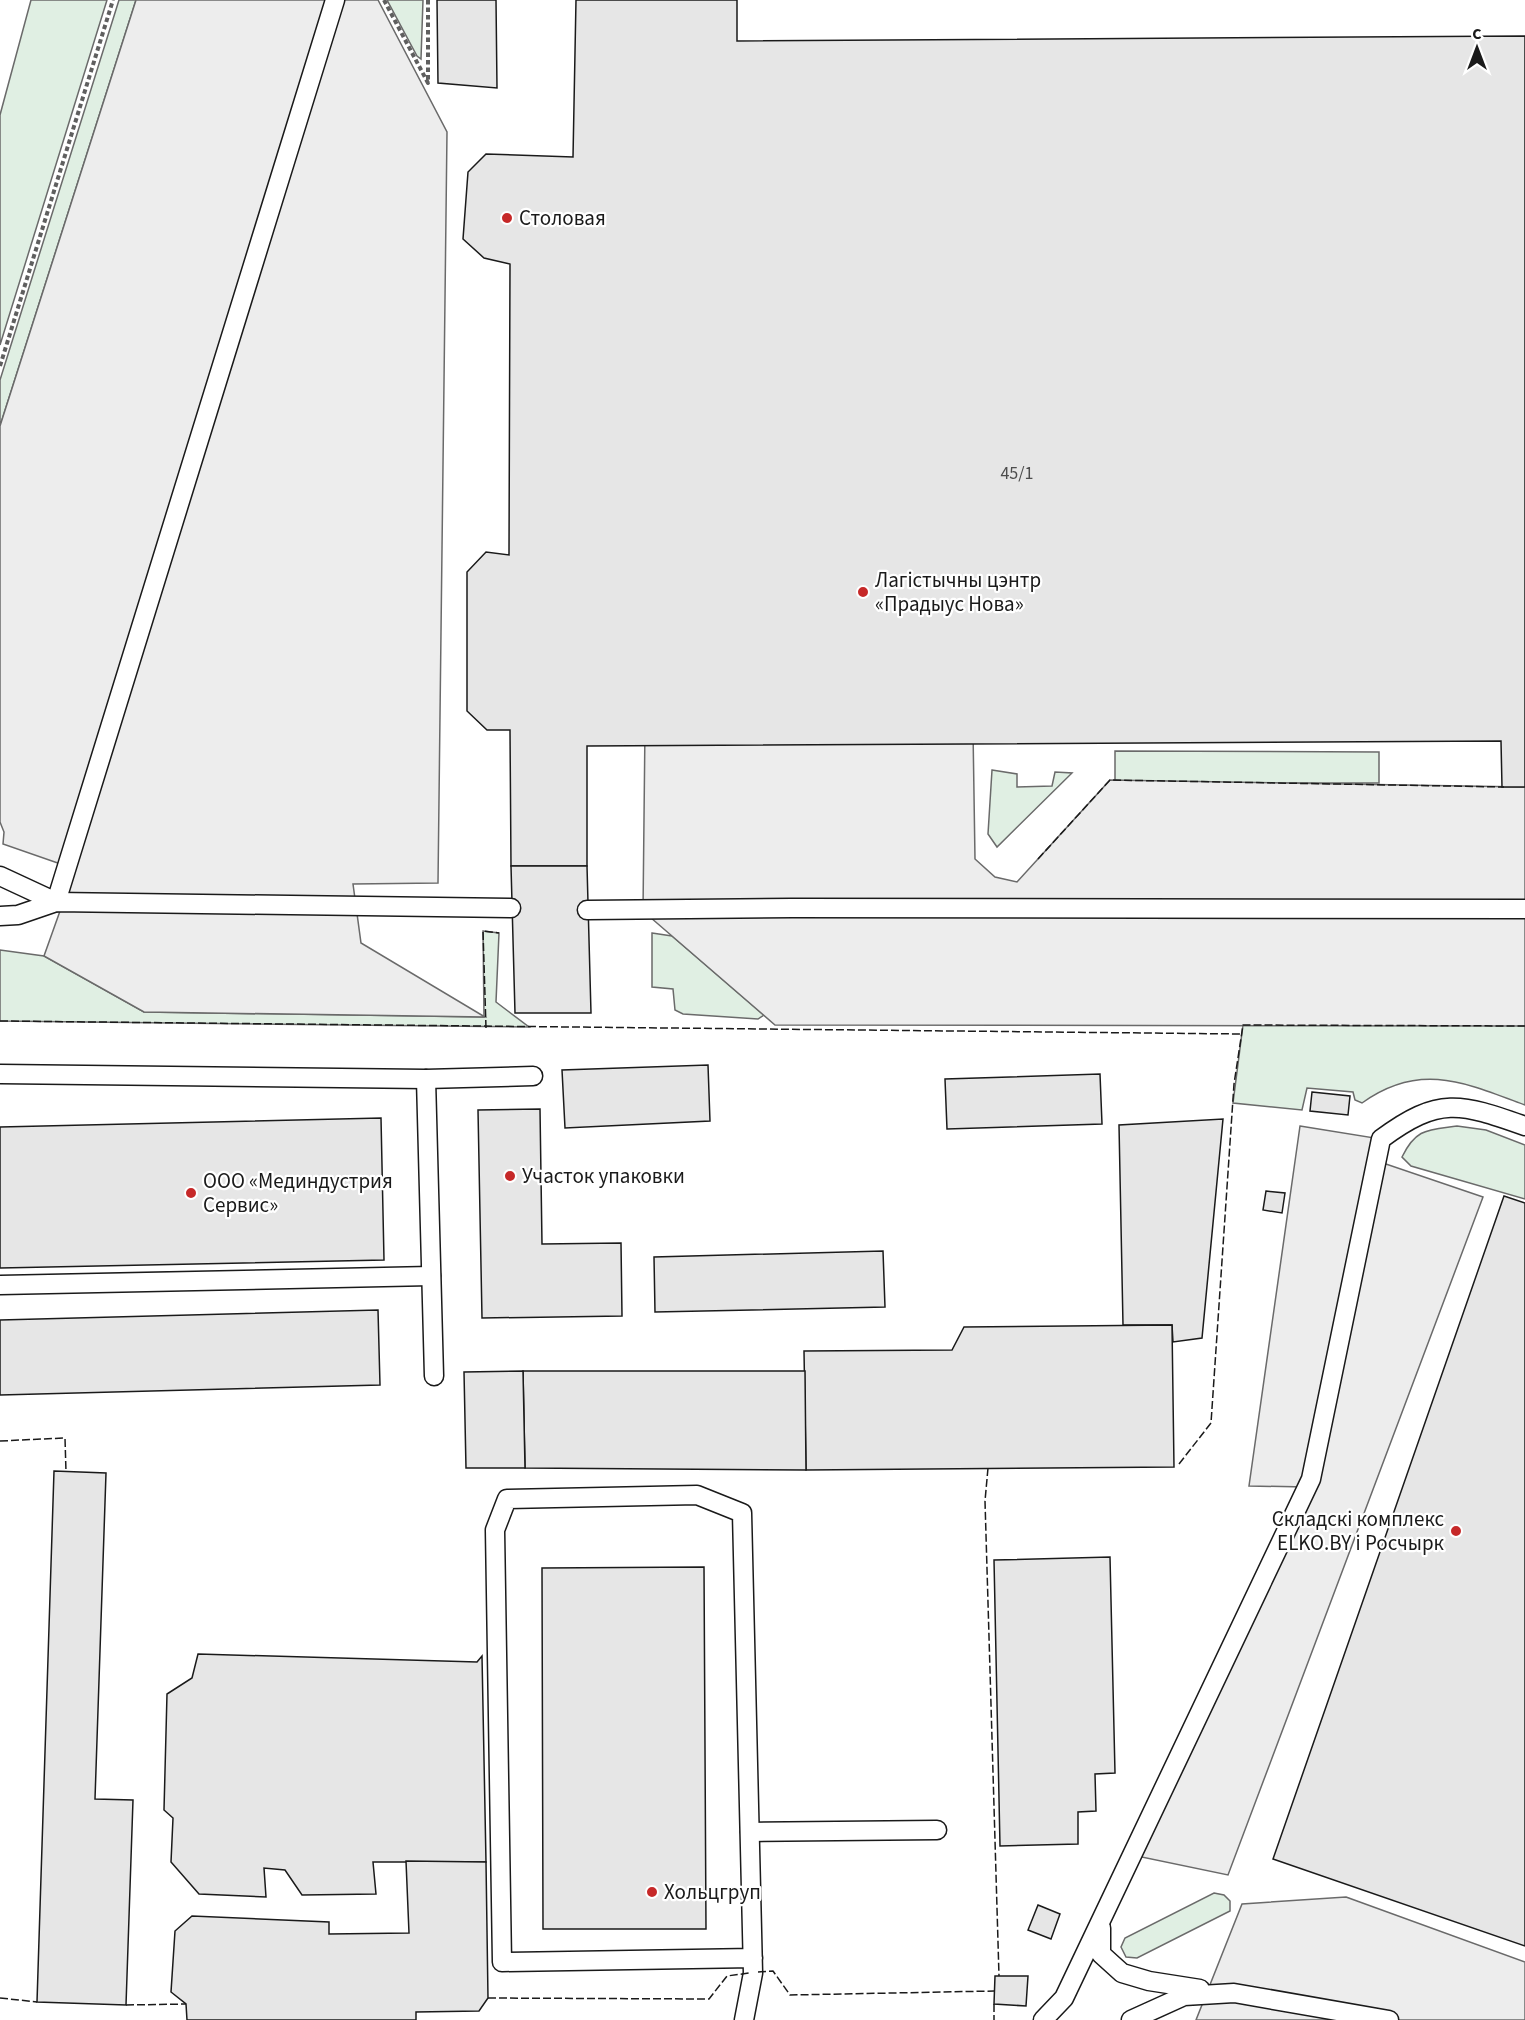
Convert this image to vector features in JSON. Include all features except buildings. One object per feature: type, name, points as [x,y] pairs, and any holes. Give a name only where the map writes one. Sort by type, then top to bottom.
[{"type":"lane","points":[[56,902],[335,0]]},
{"type":"lane","points":[[0,876],[56,902]]},
{"type":"lane","points":[[0,916],[18,915],[56,902],[511,908]]},
{"type":"lane","points":[[587,910],[1525,909]]},
{"type":"lane","points":[[0,1074],[426,1079],[533,1076]]},
{"type":"lane","points":[[426,1079],[434,1376]]},
{"type":"lane","points":[[1043,2020],[1064,1998],[1311,1479],[1381,1139],[1409,1118],[1435,1108],[1479,1110],[1525,1126]]},
{"type":"lane","points":[[0,1284],[431,1276]]},
{"type":"lane","points":[[744,2020],[753,1973],[753,1958],[742,1514],[697,1495],[507,1499],[495,1530],[502,1962],[753,1958]]},
{"type":"lane","points":[[750,1832],[937,1830]]},
{"type":"lane","points":[[1101,1920],[1101,1954],[1122,1973],[1149,1981],[1389,2020]]},
{"type":"lane","points":[[1131,2020],[1184,1996],[1226,1993]]},
{"type":"path","points":[[0,366],[113,0]]},
{"type":"path","points":[[384,0],[428,83],[428,0]]},
{"type":"green space","points":[[31,0],[107,0],[0,345],[0,115]]},
{"type":"green space","points":[[119,0],[136,0],[0,426],[0,380]]},
{"type":"green space","points":[[387,0],[423,0],[421,59],[417,56]]},
{"type":"green space","points":[[1115,751],[1379,752],[1379,783],[1115,783]]},
{"type":"green space","points":[[992,770],[1017,774],[1017,787],[1052,786],[1055,772],[1072,773],[997,847],[988,834]]},
{"type":"green space","points":[[483,931],[499,933],[496,1002],[529,1027],[0,1021],[0,950],[44,956],[144,1012],[484,1017]]},
{"type":"green space","points":[[652,933],[672,936],[764,1015],[758,1019],[683,1014],[675,1010],[673,989],[652,987]]},
{"type":"green space","points":[[1243,1025],[1525,1025],[1525,1105],[1463,1084],[1424,1079],[1404,1082],[1383,1090],[1362,1103],[1355,1100],[1353,1092],[1307,1088],[1302,1110],[1233,1103]]},
{"type":"green space","points":[[1457,1126],[1486,1130],[1525,1145],[1525,1199],[1411,1166],[1402,1157],[1412,1140],[1424,1132]]},
{"type":"green space","points":[[1214,1893],[1224,1895],[1230,1901],[1230,1911],[1137,1958],[1126,1957],[1121,1947],[1125,1938]]},
{"type":"shaded area","points":[[136,0],[378,0],[447,132],[438,883],[353,884],[361,943],[485,1017],[144,1012],[44,956],[75,869],[3,844],[4,832],[0,822],[0,426]]},
{"type":"shaded area","points":[[645,727],[973,730],[975,859],[995,877],[1017,882],[1110,780],[1525,787],[1525,1026],[775,1025],[643,911]]},
{"type":"shaded area","points":[[1300,1126],[1381,1139],[1377,1161],[1483,1197],[1228,1875],[1132,1855],[1306,1487],[1249,1486]]},
{"type":"shaded area","points":[[1346,1897],[1525,1962],[1525,2020],[1196,2020],[1242,1904]]},
{"type":"fence","points":[[1038,859],[1110,780],[1504,787]]},
{"type":"fence","points":[[486,1028],[483,931],[499,933]]},
{"type":"fence","points":[[0,1021],[1241,1034]]},
{"type":"fence","points":[[1179,1464],[1211,1423],[1234,1084],[1243,1025],[1525,1026]]},
{"type":"fence","points":[[0,1441],[65,1438],[66,1472]]},
{"type":"fence","points":[[988,1468],[985,1501],[999,1976]]},
{"type":"fence","points":[[758,1972],[773,1971],[790,1995],[994,1991]]},
{"type":"fence","points":[[488,1998],[709,1999],[727,1976],[749,1973]]},
{"type":"fence","points":[[0,1998],[37,2002]]},
{"type":"fence","points":[[126,2005],[186,2004]]},
{"type":"fence","points":[[994,2004],[994,2020]]},
{"type":"place","name":"Столовая","points":[[507,218]]},
{"type":"place","name":"Лагістычны цэнтр «Прадыус Нова»","points":[[863,592]]},
{"type":"place","name":"Участок упаковки","points":[[510,1176]]},
{"type":"place","name":"ООО «Мединдустрия Сервис»","points":[[191,1193]]},
{"type":"place","name":"Складскі комплекс ELKO.BY і Росчырк","points":[[1456,1531]]},
{"type":"place","name":"Хольцгруп","points":[[652,1892]]}]
